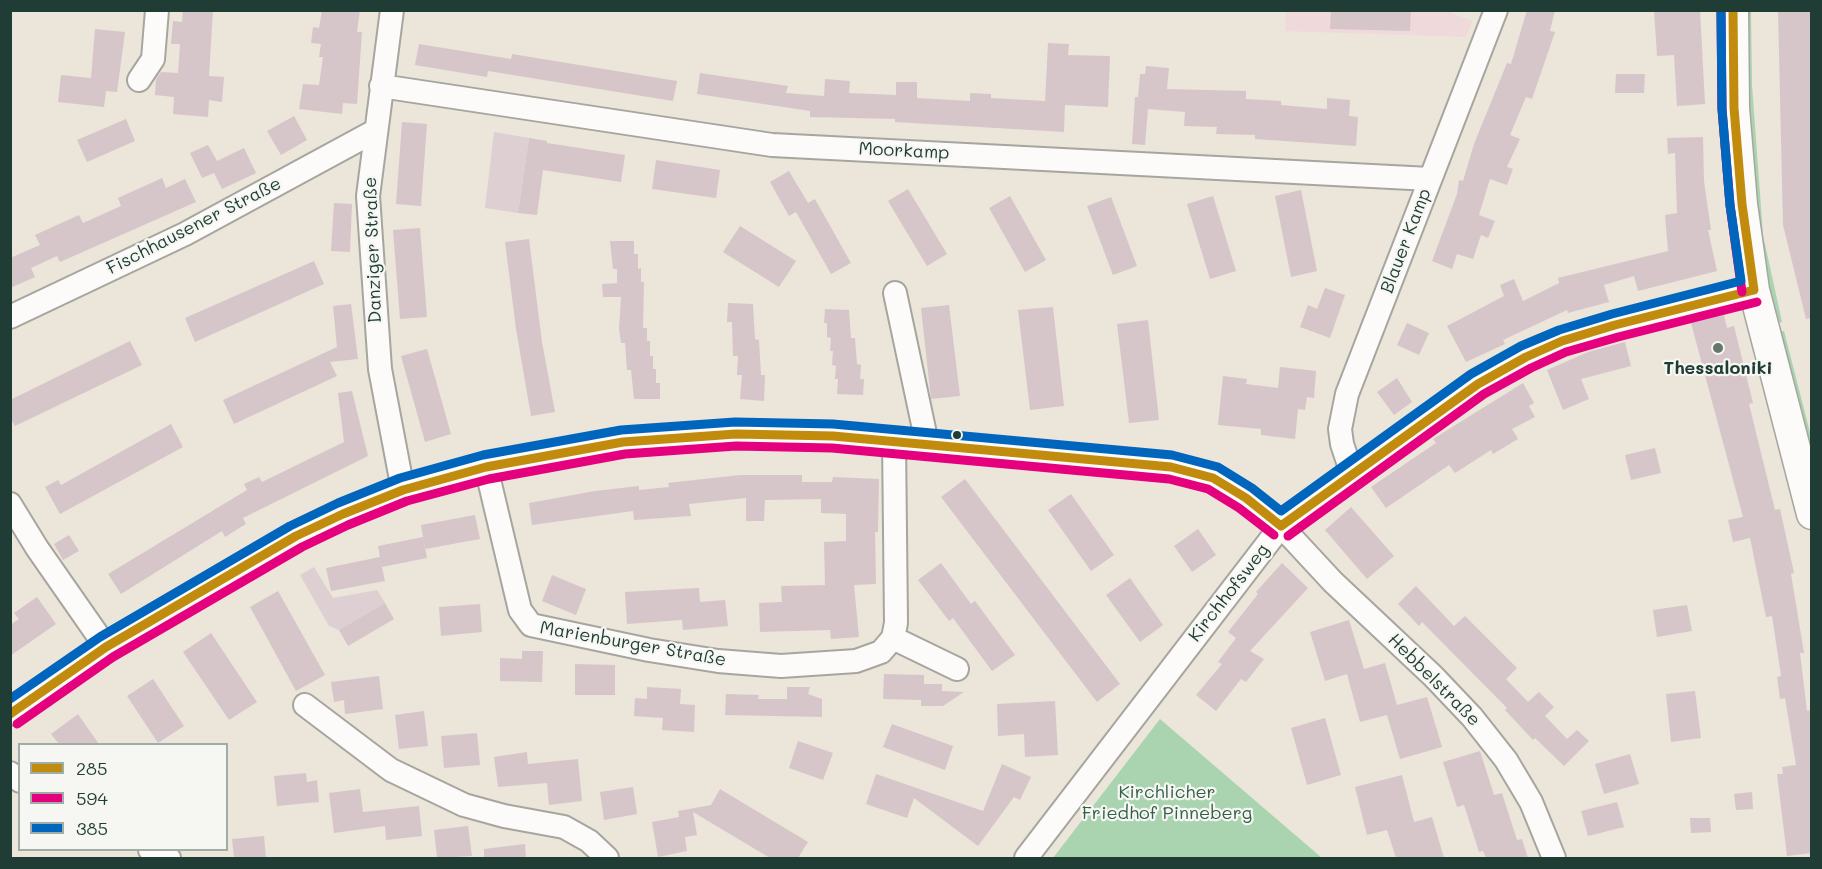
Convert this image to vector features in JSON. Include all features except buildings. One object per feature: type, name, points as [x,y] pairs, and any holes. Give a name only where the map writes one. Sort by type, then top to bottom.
[{"type":"main road","points":[[1733,10],[1734,108],[1742,204],[1754,290],[1812,514]]},
{"type":"street","points":[[139,80],[153,59],[157,10]]},
{"type":"street","name":"Danziger Straße","points":[[392,10],[368,196],[380,369],[403,490]]},
{"type":"street","name":"Blauer Kamp","points":[[1352,474],[1342,444],[1342,411],[1496,10]]},
{"type":"street","name":"Moorkamp","points":[[381,86],[772,145],[1430,179]]},
{"type":"street","name":"Fischhausener Straße","points":[[10,317],[185,234],[375,131]]},
{"type":"street","name":"Kirchhofsweg","points":[[1026,858],[1281,526],[1478,384],[1526,357],[1562,341],[1615,325],[1754,290]]},
{"type":"street","points":[[896,293],[927,443]]},
{"type":"street","name":"Hebbelstraße","points":[[10,714],[106,647],[296,537],[403,490],[486,467],[623,442],[736,434],[927,443],[1180,469],[1213,478],[1246,498],[1281,526],[1334,582],[1433,676],[1472,717],[1506,760],[1531,802],[1554,858]]},
{"type":"street","points":[[894,440],[896,623],[893,638],[957,669]]},
{"type":"street","name":"Marienburger Straße","points":[[486,467],[520,610],[531,625],[649,650],[718,661],[781,666],[856,661],[880,652],[893,638]]},
{"type":"street","points":[[10,504],[37,548],[106,647]]},
{"type":"street","points":[[306,705],[392,770],[464,805],[504,816],[564,827],[589,841],[607,858]]},
{"type":"street","points":[[154,851],[169,858]]},
{"type":"shaded area","points":[[1286,11],[1452,11],[1451,13],[1472,21],[1466,37],[1285,31]]},
{"type":"shaded area","points":[[494,132],[529,138],[518,213],[485,208]]},
{"type":"shaded area","points":[[314,567],[333,598],[377,590],[385,603],[339,630],[329,626],[300,575]]},
{"type":"green space","points":[[1745,11],[1751,11],[1752,85],[1763,235],[1782,322],[1772,325],[1759,268],[1742,60]]},
{"type":"green space","points":[[1784,331],[1811,436],[1811,471],[1774,333]]},
{"type":"green space","name":"Kirchlicher Friedhof Pinneberg","points":[[1160,719],[1322,858],[1053,858]]},
{"type":"transit line","name":"594","points":[[1721,10],[1722,109],[1730,205],[1742,292]]},
{"type":"transit line","name":"385","points":[[10,699],[100,637],[290,526],[338,503],[400,478],[483,455],[621,430],[735,422],[833,424],[1172,455],[1218,467],[1252,488],[1281,511],[1471,374],[1521,346],[1559,330],[1612,314],[1741,281],[1730,205],[1722,109],[1721,10]]},
{"type":"transit line","name":"285","points":[[1733,10],[1734,108],[1742,204],[1754,290]]},
{"type":"transit line","name":"285","points":[[1281,526],[1478,384],[1526,357],[1562,341],[1615,325],[1754,290]]},
{"type":"transit line","name":"594","points":[[1288,536],[1484,394],[1531,368],[1566,352],[1757,302]]},
{"type":"transit line","name":"285","points":[[10,714],[106,647],[296,536],[343,514],[403,490],[486,467],[623,442],[736,434],[833,436],[1171,467],[1213,478],[1246,498],[1281,526]]},
{"type":"transit line","name":"594","points":[[17,724],[113,657],[302,547],[348,525],[407,501],[489,479],[625,454],[736,446],[832,448],[1169,479],[1208,489],[1239,508],[1274,535]]},
{"type":"place","name":"Thessaloniki","points":[[1718,348]]}]
